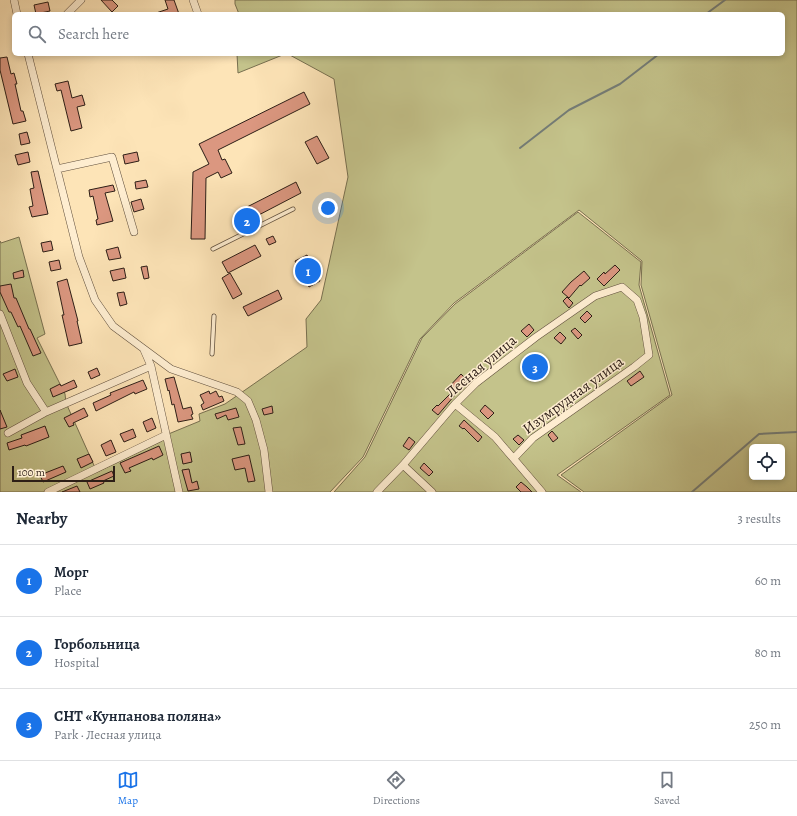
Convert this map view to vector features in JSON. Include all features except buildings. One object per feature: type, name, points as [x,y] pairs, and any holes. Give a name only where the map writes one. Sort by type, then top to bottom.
[{"type":"street","points":[[14,0],[17,12]]},
{"type":"street","points":[[69,12],[82,0]]},
{"type":"street","points":[[193,0],[197,12]]},
{"type":"street","points":[[29,56],[79,257],[95,300],[113,326],[171,369],[237,392],[248,401],[256,420],[264,450],[269,492]]},
{"type":"street","points":[[57,169],[112,157],[134,232]]},
{"type":"street","name":"Лесная улица","points":[[377,492],[403,465],[455,404],[476,383],[536,337],[595,296],[622,287],[637,300],[643,318],[649,354]]},
{"type":"street","points":[[0,314],[28,383],[46,412]]},
{"type":"street","points":[[144,350],[151,366],[179,492]]},
{"type":"street","name":"Изумрудная улица","points":[[514,458],[533,438],[634,367],[649,354]]},
{"type":"street","points":[[8,433],[46,412],[151,366]]},
{"type":"street","points":[[455,404],[495,437],[514,458],[525,474],[542,492]]},
{"type":"street","points":[[48,492],[166,435]]},
{"type":"street","points":[[403,465],[432,492]]},
{"type":"lane","points":[[213,249],[293,209]]},
{"type":"lane","points":[[212,354],[214,316]]},
{"type":"shaded area","points":[[235,0],[797,0],[797,492],[584,492],[561,475],[672,395],[641,285],[642,261],[579,210],[454,303],[420,339],[363,457],[330,492],[0,492],[0,241],[1,243],[19,237],[45,334],[37,338],[65,394],[66,403],[97,472],[162,441],[166,435],[200,421],[199,414],[225,404],[307,347],[306,319],[321,300],[348,177],[334,79],[292,56],[785,56],[785,12],[238,12]]},
{"type":"shaded area","points":[[237,56],[280,56],[238,73]]},
{"type":"shaded area","points":[[578,212],[641,262],[639,285],[670,395],[557,475],[581,492],[334,492],[365,457],[422,338],[455,304]]},
{"type":"waterway","points":[[709,12],[725,0]]},
{"type":"waterway","points":[[520,148],[569,110],[620,84],[656,56]]},
{"type":"waterway","points":[[692,492],[759,434],[797,432]]},
{"type":"place","name":"Горбольница","points":[[247,221]]},
{"type":"place","name":"Морг","points":[[308,271]]},
{"type":"place","name":"СНТ «Кунпанова поляна»","points":[[535,367]]}]
